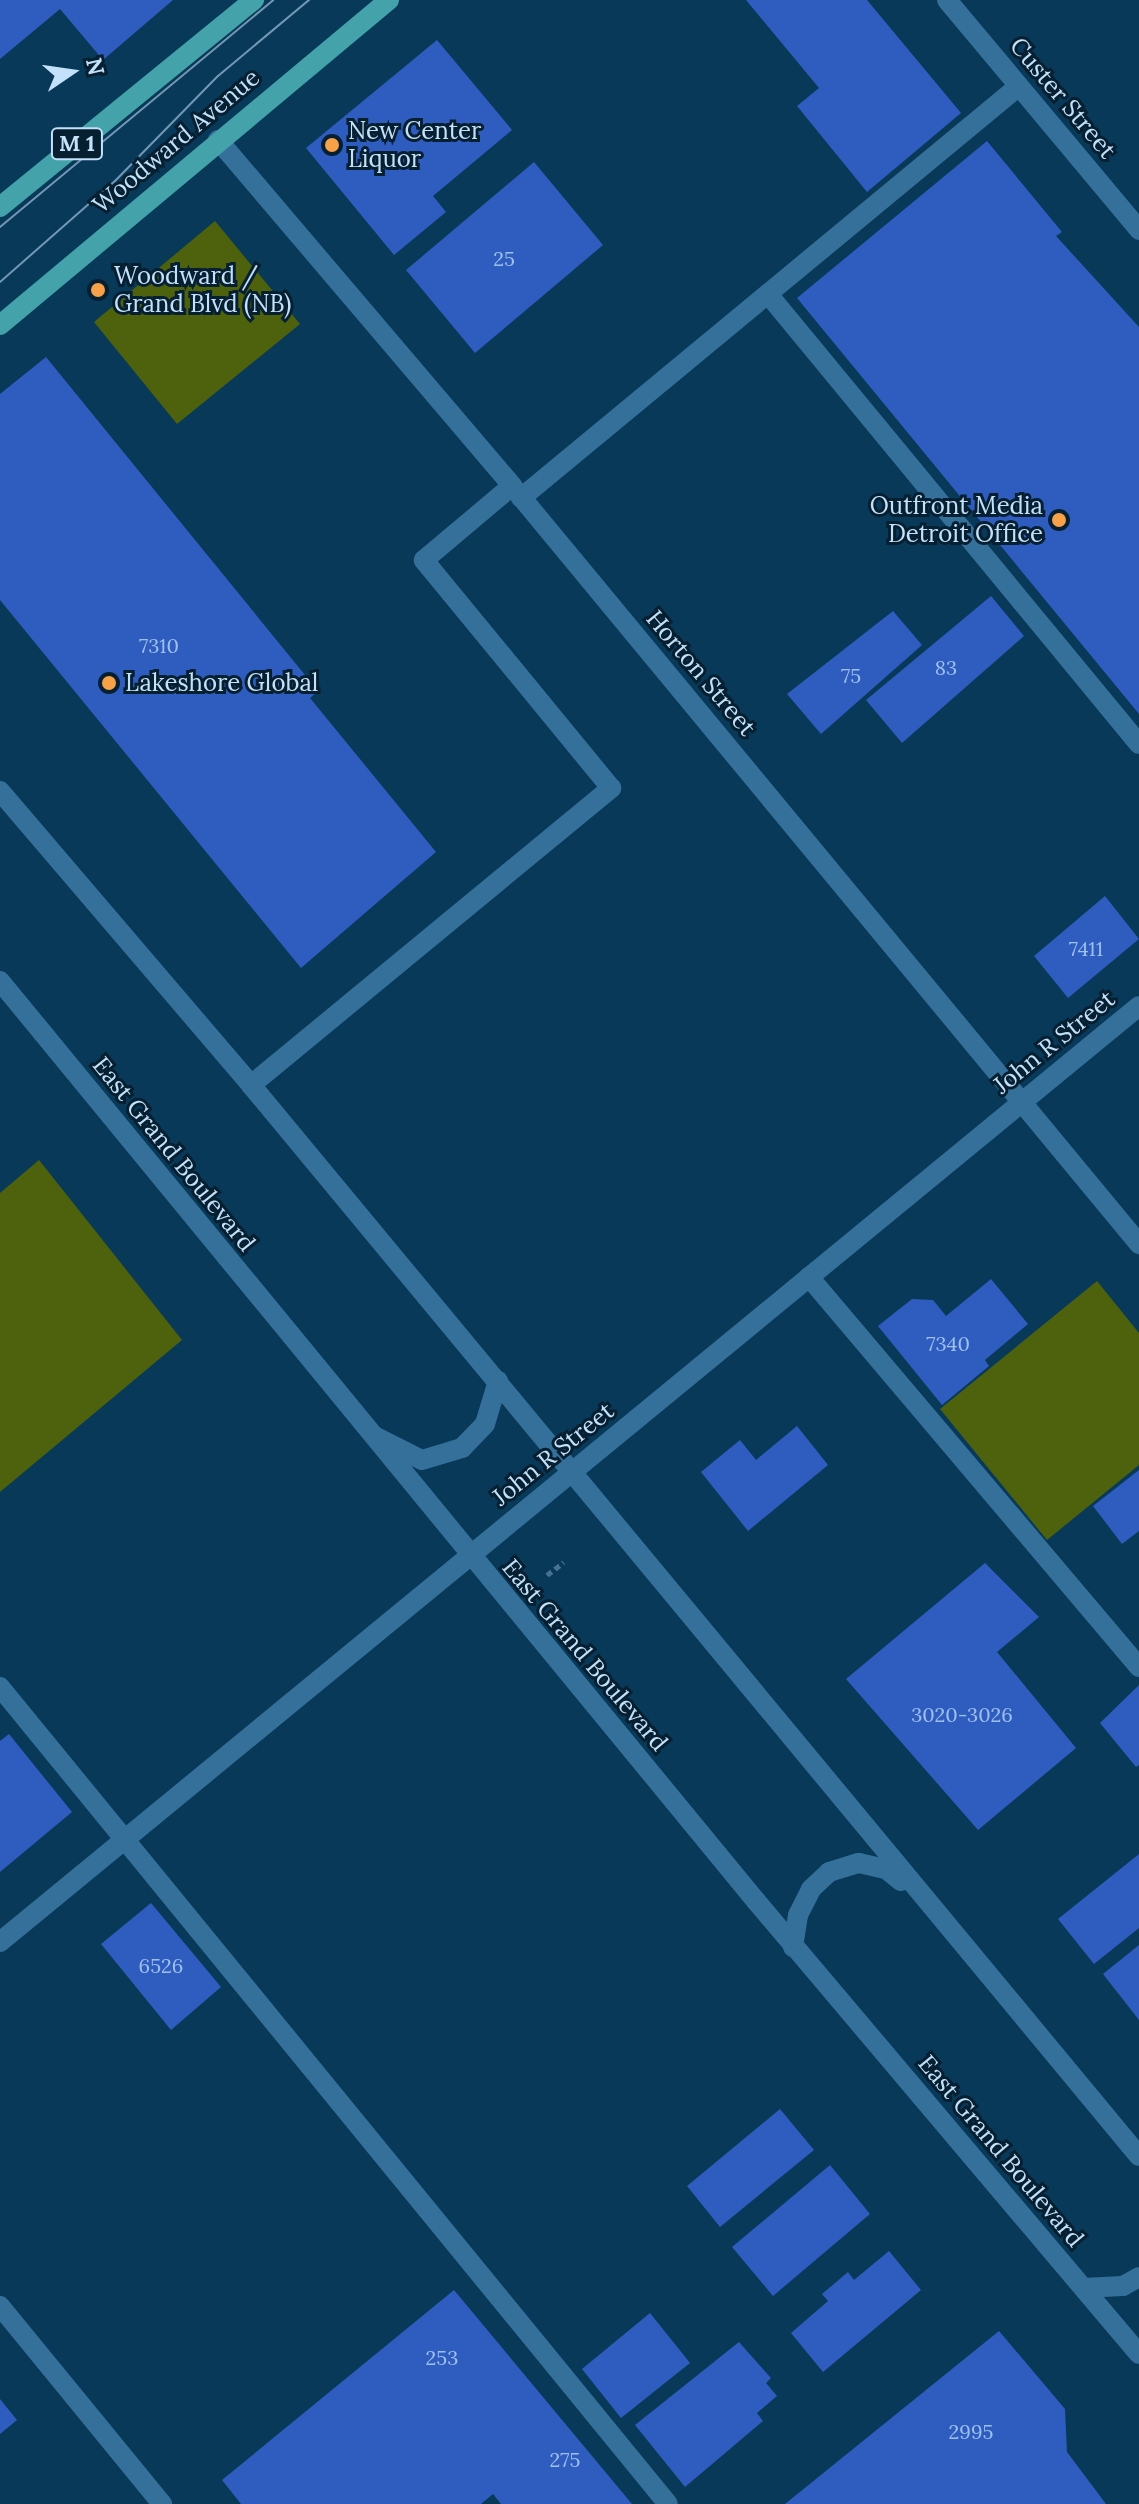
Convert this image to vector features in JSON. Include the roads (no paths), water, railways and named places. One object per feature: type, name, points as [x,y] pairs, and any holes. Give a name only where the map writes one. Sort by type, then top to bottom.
[{"type":"main road","name":"M 1","points":[[0,207],[254,0]]},
{"type":"main road","name":"Woodward Avenue","points":[[0,325],[389,0]]},
{"type":"main road","name":"Custer Street","points":[[947,0],[1139,230]]},
{"type":"main road","points":[[251,1085],[611,788],[424,560],[517,492],[768,294],[1019,86]]},
{"type":"main road","name":"Horton Street","points":[[218,140],[517,492],[1139,1244]]},
{"type":"main road","points":[[768,294],[1139,744]]},
{"type":"main road","points":[[0,791],[498,1381],[1139,2156]]},
{"type":"main road","name":"East Grand Boulevard","points":[[0,981],[793,1947],[1139,2354]]},
{"type":"main road","name":"John R Street","points":[[0,1942],[1139,1006]]},
{"type":"main road","points":[[809,1277],[1139,1667]]},
{"type":"main road","points":[[369,1433],[422,1460],[462,1448],[485,1424],[498,1381]]},
{"type":"main road","points":[[0,1687],[668,2504]]},
{"type":"main road","points":[[793,1947],[798,1915],[811,1889],[829,1872],[859,1863],[886,1869],[926,1901]]},
{"type":"main road","points":[[1084,2288],[1123,2286],[1139,2277]]},
{"type":"main road","points":[[0,2306],[162,2504]]},
{"type":"tram line","points":[[0,227],[273,0]]},
{"type":"tram line","points":[[0,282],[115,181],[218,76],[309,0]]},
{"type":"place","name":"New Center Liquor","points":[[332,145]]},
{"type":"place","name":"Woodward / Grand Blvd (NB)","points":[[98,290]]},
{"type":"place","name":"Outfront Media Detroit Office","points":[[1059,520]]},
{"type":"place","name":"Lakeshore Global","points":[[109,683]]}]
